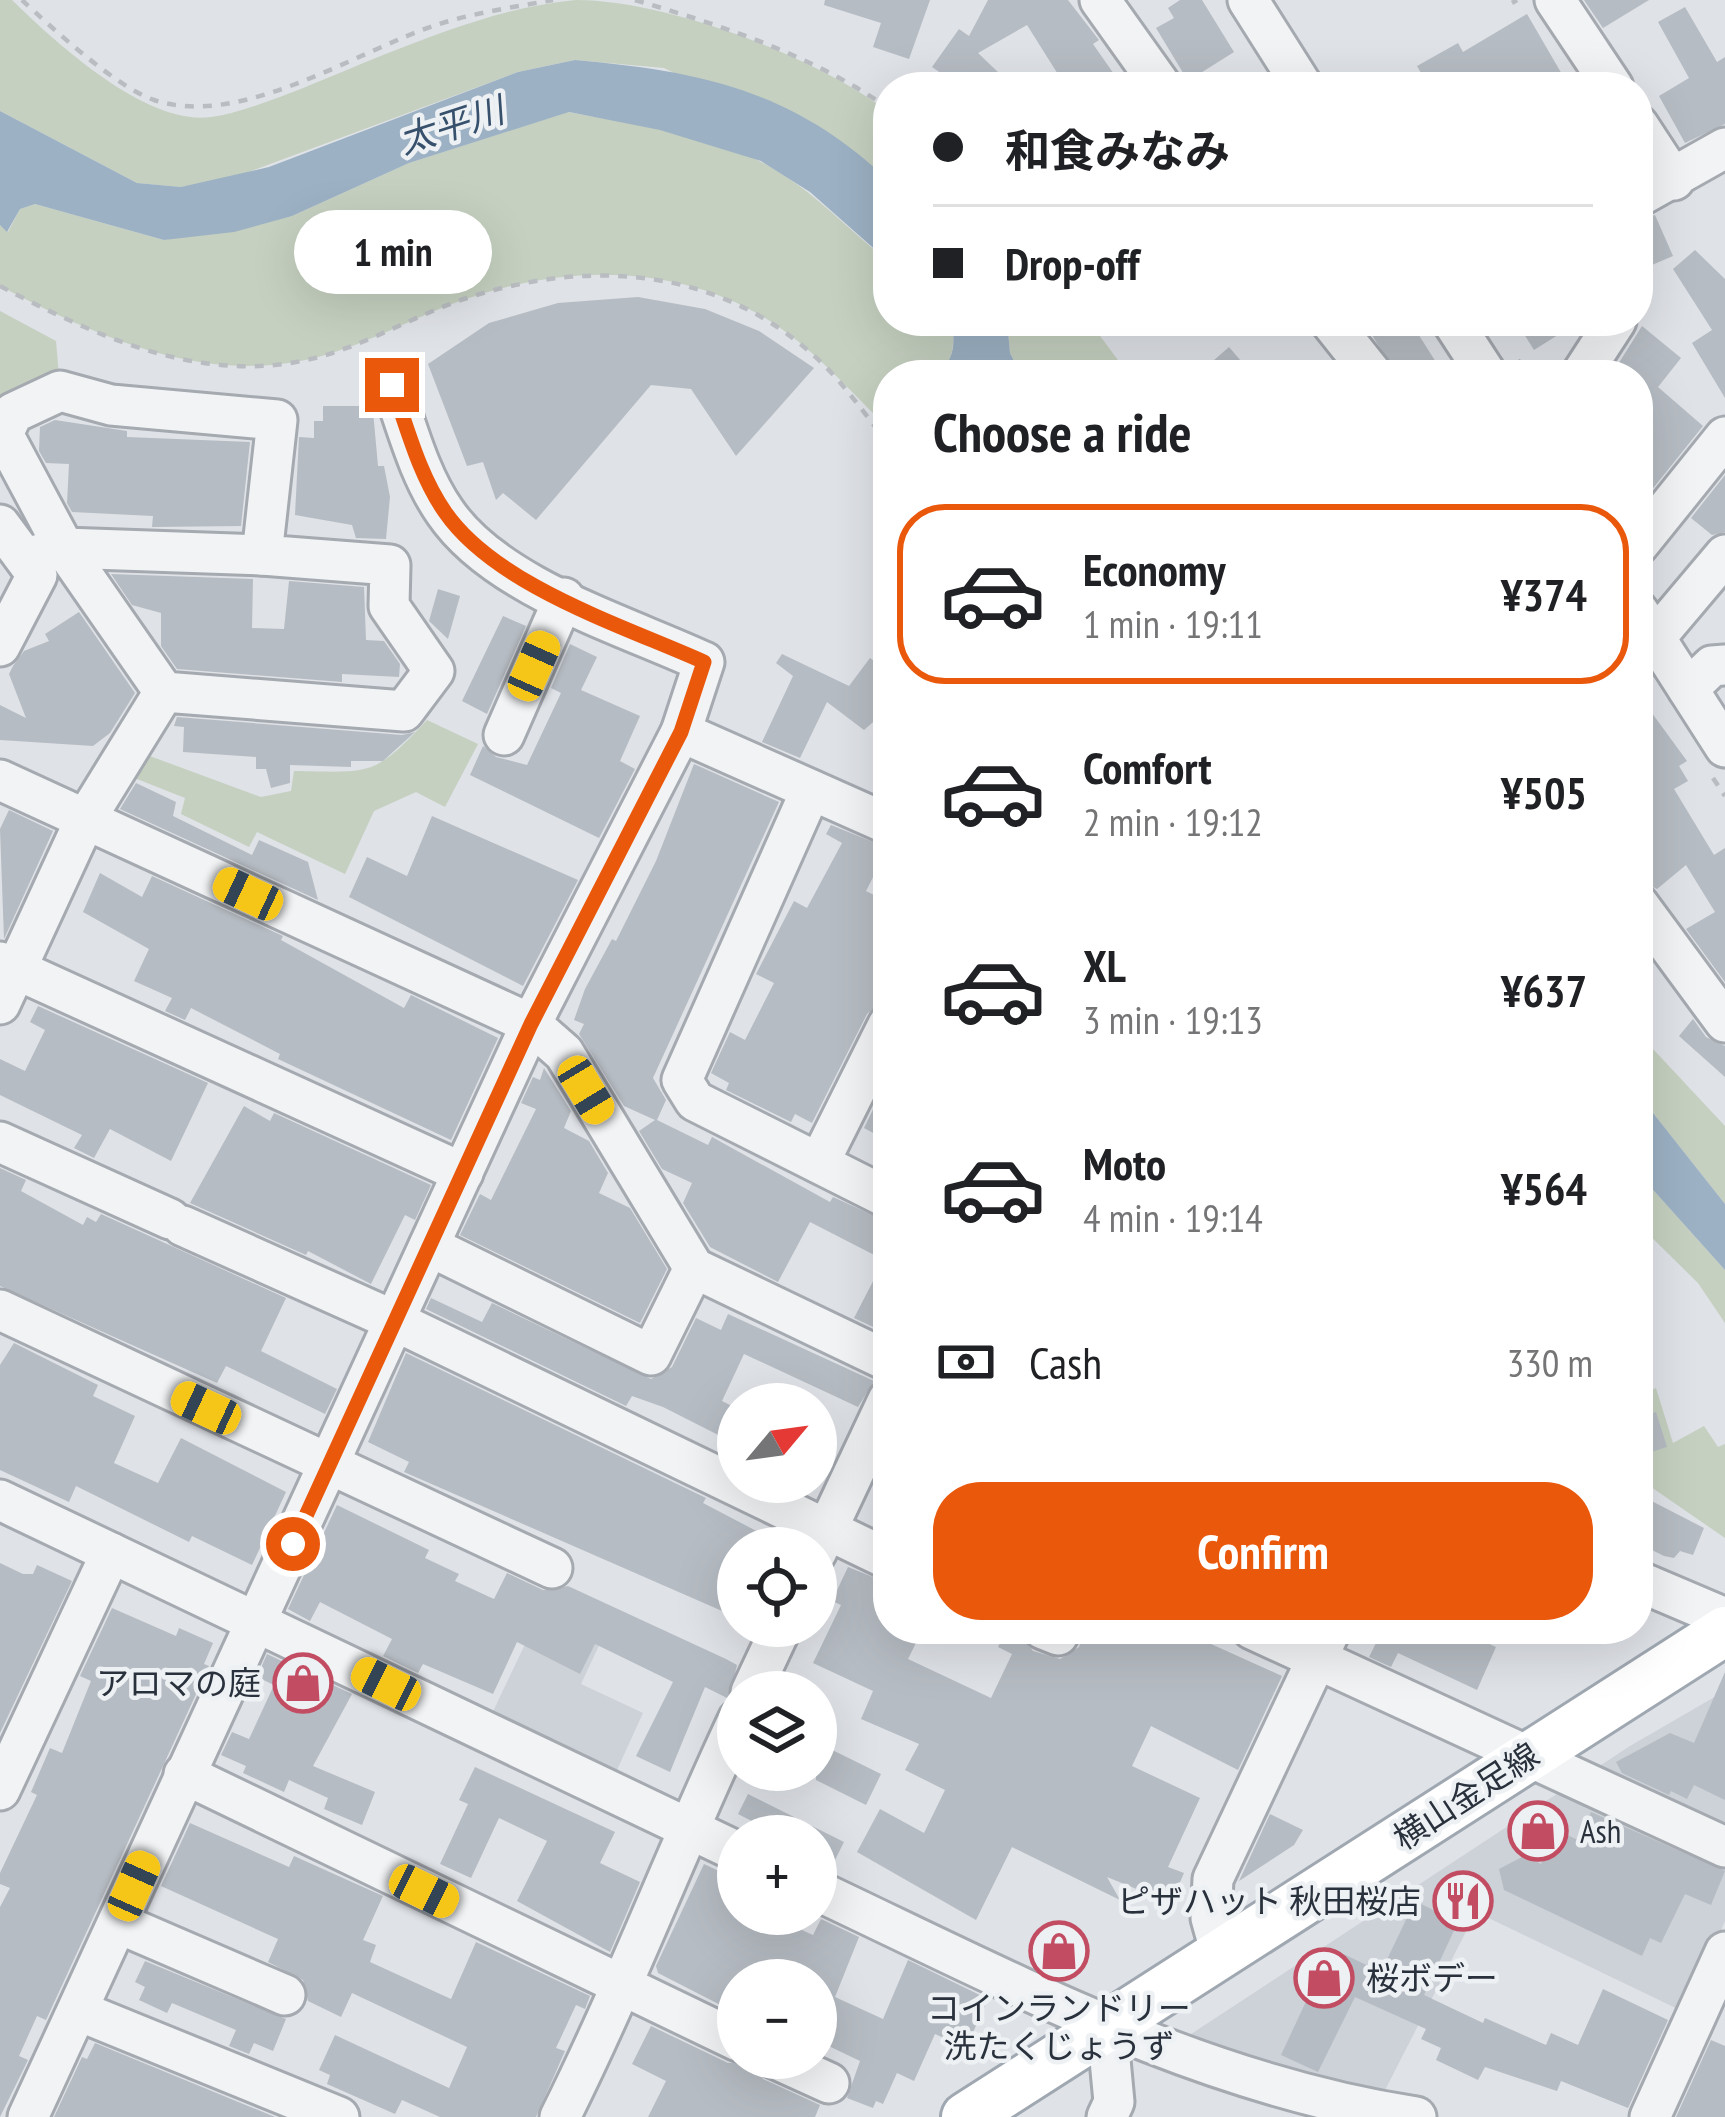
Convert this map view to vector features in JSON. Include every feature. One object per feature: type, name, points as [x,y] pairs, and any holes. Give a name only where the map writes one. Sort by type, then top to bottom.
[{"type":"main road","name":"横山金足線","points":[[966,2117],[1725,1631]]},
{"type":"street","points":[[1100,0],[1151,72]]},
{"type":"street","points":[[1248,0],[1294,72]]},
{"type":"street","points":[[1556,0],[1603,72]]},
{"type":"street","points":[[1653,148],[1674,180]]},
{"type":"street","points":[[1653,190],[1725,148]]},
{"type":"street","points":[[1342,336],[1361,360]]},
{"type":"street","points":[[28,2117],[531,1024],[681,732],[704,662],[513,574],[479,550],[446,514],[428,483],[392,385]]},
{"type":"street","points":[[0,646],[44,553],[3,434],[13,413],[60,392],[111,405],[277,420],[262,555]]},
{"type":"street","points":[[1653,526],[1725,437]]},
{"type":"street","points":[[0,525],[44,553],[164,692],[404,711],[434,671],[389,606],[390,565],[262,555],[44,553]]},
{"type":"street","points":[[1653,636],[1725,555]]},
{"type":"street","points":[[503,735],[564,598]]},
{"type":"street","points":[[1653,646],[1725,747]]},
{"type":"street","points":[[1688,689],[1712,666],[1725,665]]},
{"type":"street","points":[[164,692],[86,820],[5,978],[463,1173]]},
{"type":"street","points":[[681,732],[873,817]]},
{"type":"street","points":[[0,780],[531,1024],[564,1053],[694,1268],[873,1354]]},
{"type":"street","points":[[811,790],[682,1079],[694,1101],[873,1190]]},
{"type":"street","points":[[1653,924],[1725,1022]]},
{"type":"street","points":[[819,1163],[873,1055]]},
{"type":"street","points":[[0,1142],[395,1321],[790,1527]]},
{"type":"street","points":[[429,1246],[651,1355],[694,1268]]},
{"type":"street","points":[[0,1310],[552,1568]]},
{"type":"street","points":[[828,1527],[873,1432]]},
{"type":"street","points":[[0,1500],[717,1842]]},
{"type":"street","points":[[837,1547],[873,1555]]},
{"type":"street","points":[[1,1783],[111,1553]]},
{"type":"street","points":[[1653,1587],[1725,1618]]},
{"type":"street","points":[[1221,1954],[1211,1918],[1213,1879],[1325,1644],[1529,1754],[1725,1847]]},
{"type":"street","points":[[560,2117],[624,1989],[717,1764]]},
{"type":"street","points":[[184,1774],[717,2032]]},
{"type":"street","points":[[837,1899],[1275,2103],[1416,2117]]},
{"type":"street","points":[[118,1923],[285,1995]]},
{"type":"street","points":[[1650,2117],[1725,1952]]},
{"type":"street","points":[[79,2011],[339,2117]]},
{"type":"street","points":[[1107,2028],[1114,2102],[1107,2117]]},
{"type":"street","points":[[818,2079],[829,2084]]},
{"type":"path","points":[[22,0],[66,41],[154,100],[216,106],[306,79],[435,26],[553,0]]},
{"type":"path","points":[[634,0],[745,34],[848,80],[873,98]]},
{"type":"path","points":[[0,286],[143,350],[199,363],[292,363],[336,352],[466,298],[536,281],[596,272],[656,277],[717,293],[775,325],[824,366],[873,424]]},
{"type":"shaded area","points":[[548,1596],[609,1624],[581,1684],[643,1713],[612,1781],[488,1722]]},
{"type":"shaded area","points":[[1725,1691],[1725,1921],[1684,2012],[1476,1912],[1381,2098],[1182,2040],[1630,1746]]},
{"type":"green space","points":[[0,0],[12,0],[77,58],[131,95],[186,116],[211,117],[273,100],[454,29],[526,8],[576,0],[653,10],[740,35],[858,91],[873,102],[873,172],[664,68],[575,60],[518,72],[224,181],[181,187],[137,183],[0,111]]},
{"type":"green space","points":[[568,112],[694,137],[743,153],[814,197],[873,248],[873,336],[953,336],[952,353],[948,360],[873,360],[873,413],[819,359],[773,323],[737,303],[662,280],[584,275],[505,288],[339,351],[256,366],[180,358],[142,348],[0,286],[0,225],[8,232],[20,209],[35,204],[164,240],[292,216],[409,163]]},
{"type":"green space","points":[[0,311],[56,341],[59,376],[0,408]]},
{"type":"green space","points":[[1008,336],[1100,336],[1118,360],[1014,360]]},
{"type":"green space","points":[[427,720],[478,744],[445,807],[416,792],[374,811],[345,874],[257,832],[249,847],[181,814],[185,798],[132,777],[147,755],[261,797],[291,791],[294,771],[369,768],[394,753]]},
{"type":"green space","points":[[1653,1049],[1725,1126],[1725,1204],[1653,1113]]},
{"type":"green space","points":[[1653,1190],[1725,1270],[1725,1323],[1698,1283],[1653,1239]]},
{"type":"green space","points":[[1653,1389],[1673,1443],[1704,1426],[1718,1447],[1725,1444],[1725,1538],[1653,1488]]},
{"type":"water","name":"太平川","points":[[575,60],[663,71],[743,90],[780,105],[817,125],[873,167],[873,248],[810,192],[761,161],[660,130],[569,112],[409,163],[292,216],[234,232],[164,240],[35,204],[20,209],[7,232],[0,225],[0,111],[137,183],[181,187],[269,167],[518,72]]},
{"type":"water","points":[[1008,336],[1014,360],[949,360],[953,338]]},
{"type":"water","points":[[1653,1113],[1725,1204],[1725,1270],[1653,1190]]},
{"type":"building","points":[[825,0],[930,0],[909,59],[873,47],[881,23],[824,5]]},
{"type":"building","points":[[988,0],[1068,0],[1099,40],[1093,44],[1113,72],[1057,72],[1027,25],[978,53],[998,72],[939,72],[932,67],[959,29],[969,36]]},
{"type":"building","points":[[1180,0],[1202,0],[1234,52],[1202,72],[1183,72],[1156,28],[1174,18],[1168,8]]},
{"type":"building","points":[[1584,0],[1649,0],[1603,28]]},
{"type":"building","points":[[1685,7],[1717,62],[1725,57],[1725,124],[1685,143],[1659,96],[1689,78],[1658,22]]},
{"type":"building","points":[[1527,14],[1561,72],[1420,72],[1417,66],[1458,43],[1463,52]]},
{"type":"building","points":[[1653,216],[1673,256],[1653,265]]},
{"type":"building","points":[[1695,250],[1725,279],[1725,398],[1692,343],[1712,330],[1673,269]]},
{"type":"building","points":[[638,297],[705,309],[759,331],[814,368],[736,456],[691,389],[651,385],[536,520],[503,493],[496,500],[483,462],[467,466],[428,364],[489,323],[558,303]]},
{"type":"building","points":[[1653,335],[1681,358],[1658,387],[1703,426],[1653,488],[1653,360],[1621,360],[1636,336]]},
{"type":"building","points":[[1373,336],[1419,336],[1435,360],[1387,360]]},
{"type":"building","points":[[1525,336],[1556,336],[1534,350]]},
{"type":"building","points":[[1229,347],[1240,360],[1214,360]]},
{"type":"building","points":[[372,400],[378,466],[384,466],[390,497],[386,539],[356,538],[352,525],[295,515],[299,437],[314,438],[314,421],[323,421],[323,406],[360,406]]},
{"type":"building","points":[[55,420],[127,431],[127,437],[250,442],[241,526],[152,527],[153,516],[72,512],[67,503],[69,464],[46,463],[39,451],[40,427]]},
{"type":"building","points":[[1725,475],[1725,532],[1712,535],[1691,518]]},
{"type":"building","points":[[111,574],[253,579],[252,628],[284,629],[289,581],[364,587],[366,640],[384,641],[400,664],[399,677],[342,674],[342,682],[177,669],[161,646],[161,613],[132,605]]},
{"type":"building","points":[[438,589],[460,596],[448,639],[429,621]]},
{"type":"building","points":[[79,612],[135,693],[110,733],[93,746],[0,740],[0,705],[26,718],[9,674],[13,666],[24,651],[49,641],[45,634]]},
{"type":"building","points":[[503,616],[526,626],[487,714],[462,701]]},
{"type":"building","points":[[570,644],[597,657],[581,690],[640,716],[620,761],[635,769],[599,838],[470,775],[483,746],[496,757],[527,765],[561,693],[551,688]]},
{"type":"building","points":[[782,654],[849,686],[870,658],[873,722],[864,730],[827,702],[800,758],[762,742],[793,676],[776,663]]},
{"type":"building","points":[[1653,715],[1687,761],[1679,766],[1688,781],[1674,789],[1714,855],[1725,848],[1725,982],[1686,929],[1715,912],[1686,865],[1657,889],[1653,887]]},
{"type":"building","points":[[177,717],[402,735],[415,732],[383,761],[351,761],[351,767],[290,765],[290,783],[271,788],[266,769],[256,769],[256,757],[183,752],[184,727],[174,726]]},
{"type":"building","points":[[694,764],[779,802],[653,1078],[666,1100],[657,1120],[708,1145],[712,1137],[830,1202],[833,1197],[873,1215],[873,1254],[810,1222],[778,1282],[710,1247],[683,1203],[692,1183],[662,1169],[639,1131],[655,1120],[624,1106],[579,1034],[584,1024],[574,1020],[585,989],[612,939],[616,941],[656,861]]},
{"type":"building","points":[[136,783],[176,802],[173,816],[252,855],[259,840],[308,862],[318,900],[120,809]]},
{"type":"building","points":[[9,810],[53,831],[4,939],[0,829]]},
{"type":"building","points":[[432,816],[578,880],[523,986],[349,897],[367,857],[407,876]]},
{"type":"building","points":[[831,825],[873,842],[873,877],[866,891],[873,894],[873,1009],[812,1123],[795,1114],[791,1122],[726,1090],[729,1083],[711,1073],[730,1032],[745,1040],[774,983],[756,974],[794,901],[807,908],[842,843],[826,834]]},
{"type":"building","points":[[100,873],[142,897],[152,876],[283,936],[281,940],[404,1008],[411,995],[498,1038],[451,1140],[278,1059],[280,1054],[191,1008],[185,1020],[165,1011],[172,998],[134,981],[149,949],[83,912]]},
{"type":"building","points":[[38,1006],[208,1083],[171,1161],[110,1129],[94,1158],[74,1148],[82,1135],[0,1095],[0,1059],[25,1071],[45,1030],[30,1022]]},
{"type":"building","points":[[1693,1019],[1706,1037],[1725,1046],[1725,1077],[1679,1036]]},
{"type":"building","points":[[544,1068],[571,1111],[564,1128],[589,1141],[608,1173],[599,1193],[630,1208],[667,1269],[640,1323],[460,1235],[480,1194],[491,1200],[536,1109],[521,1103],[533,1077],[540,1080]]},
{"type":"building","points":[[244,1106],[270,1121],[274,1113],[431,1185],[415,1220],[405,1215],[371,1284],[308,1251],[306,1255],[190,1203]]},
{"type":"building","points":[[873,1110],[873,1133],[864,1128]]},
{"type":"building","points":[[0,1168],[26,1180],[21,1191],[83,1225],[87,1217],[96,1222],[101,1214],[286,1298],[261,1351],[337,1389],[325,1414],[226,1366],[217,1383],[0,1286]]},
{"type":"building","points":[[873,1281],[873,1327],[854,1318]]},
{"type":"building","points":[[431,1298],[482,1322],[492,1303],[651,1379],[672,1367],[696,1318],[721,1330],[728,1314],[873,1381],[858,1407],[837,1397],[837,1383],[806,1383],[744,1354],[730,1383],[717,1383],[717,1434],[632,1396],[626,1406],[426,1309]]},
{"type":"building","points":[[14,1343],[98,1385],[93,1396],[135,1416],[114,1463],[158,1483],[181,1438],[286,1492],[252,1565],[192,1536],[189,1542],[76,1486],[69,1502],[0,1470],[0,1365]]},
{"type":"building","points":[[406,1353],[706,1498],[703,1503],[749,1527],[717,1527],[717,1609],[404,1472],[409,1462],[368,1442]]},
{"type":"building","points":[[1653,1413],[1667,1447],[1653,1451]]},
{"type":"building","points":[[1653,1502],[1704,1528],[1693,1555],[1680,1551],[1674,1558],[1653,1550]]},
{"type":"building","points":[[337,1505],[429,1550],[425,1558],[459,1574],[455,1581],[494,1599],[507,1573],[543,1590],[568,1586],[737,1665],[736,1671],[717,1671],[717,1693],[705,1687],[670,1772],[636,1756],[673,1682],[595,1644],[580,1674],[517,1642],[493,1694],[423,1664],[418,1673],[383,1656],[392,1639],[320,1602],[310,1621],[288,1609]]},
{"type":"building","points":[[0,1563],[23,1574],[33,1574],[37,1565],[72,1581],[0,1733]]},
{"type":"building","points":[[848,1567],[873,1577],[873,1644],[916,1644],[908,1659],[991,1698],[1012,1654],[1000,1644],[1029,1644],[1033,1651],[1060,1659],[1080,1644],[1211,1644],[1282,1676],[1238,1770],[1151,1726],[1132,1766],[1200,1798],[1168,1867],[1184,1873],[1171,1903],[1107,1877],[1120,1900],[1012,1847],[976,1920],[857,1852],[880,1809],[924,1833],[945,1790],[905,1770],[919,1744],[861,1719],[873,1691],[813,1663],[821,1647],[837,1647],[841,1605],[837,1590]]},
{"type":"building","points":[[112,1608],[176,1636],[179,1628],[213,1643],[204,1664],[209,1666],[46,2020],[37,2016],[19,2056],[28,2060],[0,2117],[0,1907],[10,1888],[0,1884],[0,1873],[37,1795],[31,1792],[50,1748],[62,1753],[91,1681],[80,1676]]},
{"type":"building","points":[[1376,1644],[1496,1647],[1477,1690],[1398,1653],[1391,1667],[1369,1657]]},
{"type":"building","points":[[267,1654],[352,1694],[313,1766],[375,1792],[362,1825],[324,1809],[328,1798],[289,1780],[284,1792],[243,1773],[246,1766],[221,1755],[232,1732],[249,1739],[274,1685],[257,1677]]},
{"type":"building","points":[[1725,1672],[1725,1800],[1694,1785],[1687,1799],[1671,1791],[1669,1795],[1622,1773],[1616,1762],[1670,1733],[1694,1743]]},
{"type":"building","points":[[837,1752],[881,1774],[866,1805],[837,1790]]},
{"type":"building","points":[[475,1767],[615,1832],[600,1863],[640,1882],[610,1952],[517,1901],[547,1841],[499,1818],[471,1878],[440,1864],[468,1804],[459,1800]]},
{"type":"building","points":[[748,1794],[790,1815],[740,1815]]},
{"type":"building","points":[[1591,1812],[1725,1871],[1711,1905],[1685,1894],[1661,1943],[1650,1938],[1642,1956],[1504,1890],[1499,1869],[1524,1856],[1541,1864],[1556,1830],[1578,1840]]},
{"type":"building","points":[[1270,1814],[1303,1830],[1294,1845],[1239,1881]]},
{"type":"building","points":[[190,1823],[289,1867],[294,1856],[383,1896],[363,1940],[376,1945],[370,1962],[451,1999],[476,1942],[590,1996],[585,2009],[576,2005],[556,2048],[565,2051],[536,2117],[440,2117],[402,2100],[395,2114],[327,2084],[330,2075],[319,2070],[335,2035],[449,2088],[467,2047],[352,1993],[341,2017],[308,2001],[303,1980],[268,1962],[278,1939],[161,1886]]},
{"type":"building","points":[[704,1864],[717,1870],[717,1935],[837,1935],[837,1927],[859,1937],[837,1992],[837,1959],[717,1959],[717,2003],[658,1973],[656,1966]]},
{"type":"building","points":[[1415,1901],[1458,1922],[1424,1995],[1483,2023],[1485,2018],[1546,2045],[1551,2033],[1578,2045],[1603,1989],[1668,2020],[1628,2108],[1561,2081],[1557,2091],[1485,2067],[1478,2080],[1436,2060],[1441,2048],[1421,2039],[1426,2029],[1355,1997],[1318,2072],[1281,2055],[1331,1948],[1381,1972]]},
{"type":"building","points":[[908,1960],[988,1999],[966,2048],[935,2034],[914,2081],[897,2073],[883,2104],[876,2101],[873,2108],[847,2098],[860,2061],[837,2050],[837,1998],[883,2019]]},
{"type":"building","points":[[145,1961],[286,2019],[273,2051],[254,2043],[249,2054],[229,2046],[236,2030],[172,2003],[167,2013],[139,2000],[145,1987],[135,1982]]},
{"type":"building","points":[[651,2026],[717,2058],[717,2079],[763,2079],[820,2105],[815,2117],[648,2117],[666,2081],[632,2064]]},
{"type":"building","points":[[1711,2040],[1725,2046],[1725,2117],[1676,2117]]},
{"type":"building","points":[[95,2043],[275,2117],[54,2117],[82,2057],[87,2059]]},
{"type":"place","name":"アロマの庭","points":[[303,1683]]},
{"type":"place","name":"Ash","points":[[1538,1831]]},
{"type":"place","name":"ピザハット 秋田桜店","points":[[1463,1901]]},
{"type":"place","name":"コインランドリー 洗たくじょうず","points":[[1059,1951]]},
{"type":"place","name":"桜ボデー","points":[[1324,1978]]},
{"type":"route","points":[[293,1544],[531,1024],[681,732],[704,662],[513,574],[479,550],[446,514],[428,483],[392,385]]}]
